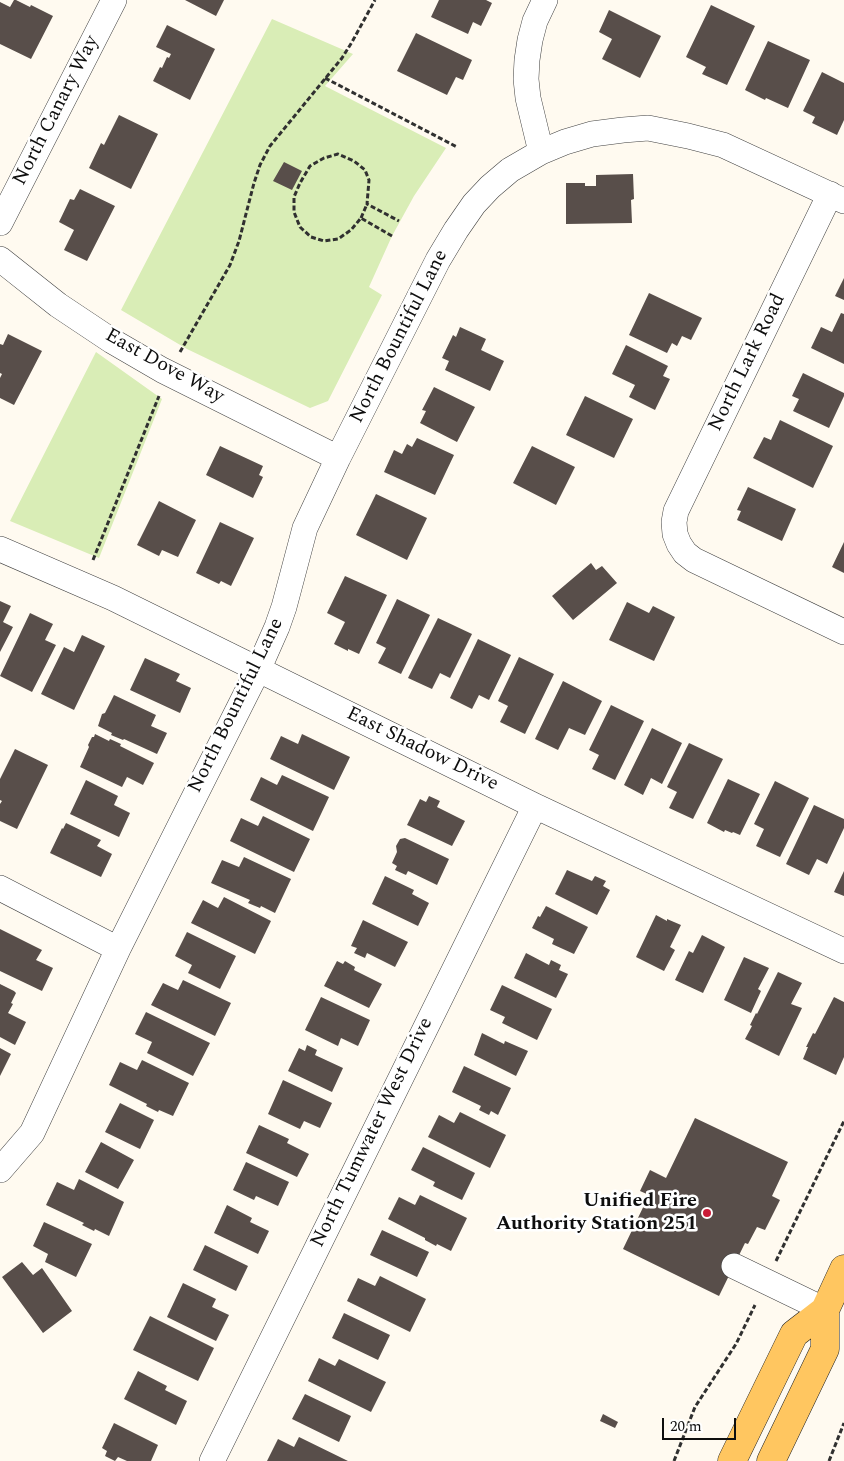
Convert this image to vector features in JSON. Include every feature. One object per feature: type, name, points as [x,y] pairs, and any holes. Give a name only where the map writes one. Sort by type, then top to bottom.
[{"type":"main road","points":[[771,1461],[826,1349],[825,1310],[844,1269]]},
{"type":"main road","points":[[732,1461],[794,1334],[825,1310]]},
{"type":"street","name":"North Canary Way","points":[[0,223],[114,0]]},
{"type":"street","points":[[541,152],[528,98],[527,60],[530,40],[544,0]]},
{"type":"street","name":"North Bountiful Lane","points":[[0,1170],[32,1133],[118,949],[278,628],[305,528],[338,458],[438,260],[474,204],[510,170],[541,152],[592,134],[648,128],[724,145],[837,197]]},
{"type":"street","name":"North Lark Road","points":[[837,197],[676,511],[674,522],[675,534],[679,544],[685,553],[694,560],[844,632]]},
{"type":"street","name":"East Dove Way","points":[[0,259],[58,305],[112,341],[169,374],[338,458]]},
{"type":"street","name":"East Shadow Drive","points":[[0,549],[113,598],[535,806],[844,951]]},
{"type":"street","name":"North Tumwater West Drive","points":[[212,1461],[535,806]]},
{"type":"street","points":[[0,888],[118,949]]},
{"type":"street","points":[[734,1266],[825,1310]]},
{"type":"path","points":[[93,560],[169,374],[189,334],[233,259],[260,165],[270,146],[352,42],[375,0]]},
{"type":"path","points":[[325,78],[457,147]]},
{"type":"path","points":[[338,154],[354,161],[365,170],[369,180],[367,204],[360,218],[351,230],[338,239],[324,241],[311,237],[300,227],[294,212],[294,197],[310,166],[324,158],[338,154]]},
{"type":"path","points":[[367,204],[399,221]]},
{"type":"path","points":[[360,218],[392,236]]},
{"type":"path","points":[[829,1461],[844,1423]]},
{"type":"green space","points":[[272,19],[353,54],[325,86],[446,148],[414,196],[392,236],[369,287],[382,295],[328,401],[310,408],[187,349],[121,310]]},
{"type":"green space","points":[[96,352],[162,399],[99,558],[10,521]]},
{"type":"building","points":[[14,0],[30,7],[31,5],[53,16],[31,59],[0,44],[0,2],[10,7]]},
{"type":"building","points":[[185,0],[224,0],[216,16]]},
{"type":"building","points":[[439,0],[486,0],[492,3],[481,26],[473,22],[468,34],[431,17]]},
{"type":"building","points":[[711,5],[755,26],[727,85],[702,74],[706,67],[686,57]]},
{"type":"building","points":[[609,10],[661,36],[640,78],[602,59],[612,39],[599,32]]},
{"type":"building","points":[[167,25],[215,49],[190,100],[153,81],[160,67],[162,68],[167,57],[169,58],[171,54],[156,47]]},
{"type":"building","points":[[416,33],[472,60],[463,80],[456,77],[447,95],[397,71]]},
{"type":"building","points":[[768,41],[810,60],[788,108],[766,98],[765,100],[745,90]]},
{"type":"building","points":[[822,72],[844,83],[844,120],[837,135],[812,123],[815,117],[803,111]]},
{"type":"building","points":[[119,115],[158,134],[131,189],[89,168],[101,143],[104,145]]},
{"type":"building","points":[[284,162],[302,171],[292,190],[273,181]]},
{"type":"building","points":[[633,174],[634,199],[631,200],[632,223],[566,224],[566,183],[585,183],[585,186],[596,186],[596,175]]},
{"type":"building","points":[[80,189],[115,206],[87,261],[64,250],[74,230],[59,222],[70,199],[74,200]]},
{"type":"building","points":[[844,278],[844,300],[835,296]]},
{"type":"building","points":[[649,293],[702,318],[691,340],[682,336],[677,346],[672,343],[667,353],[629,335]]},
{"type":"building","points":[[841,313],[844,314],[844,364],[811,348],[821,327],[832,332]]},
{"type":"building","points":[[460,327],[486,339],[481,350],[504,361],[490,391],[445,370],[449,361],[442,358],[453,335],[456,337]]},
{"type":"building","points":[[8,334],[42,351],[14,405],[0,398],[0,378],[2,374],[0,373],[0,344],[3,345]]},
{"type":"building","points":[[626,345],[668,366],[663,376],[670,379],[655,410],[629,397],[635,385],[612,374]]},
{"type":"building","points":[[803,373],[844,393],[829,428],[793,411],[799,399],[792,396]]},
{"type":"building","points":[[434,387],[475,407],[457,442],[420,423],[426,411],[422,410]]},
{"type":"building","points":[[585,396],[633,419],[614,458],[566,435]]},
{"type":"building","points":[[780,420],[833,446],[813,488],[753,458],[764,437],[771,440]]},
{"type":"building","points":[[417,438],[454,455],[435,495],[384,472],[394,450],[402,454],[407,444],[412,447]]},
{"type":"building","points":[[220,446],[263,466],[259,475],[263,477],[253,498],[206,475]]},
{"type":"building","points":[[532,446],[575,467],[556,505],[513,483]]},
{"type":"building","points":[[748,487],[796,509],[782,541],[737,520],[741,511],[737,510]]},
{"type":"building","points":[[376,494],[427,518],[407,560],[356,535]]},
{"type":"building","points":[[159,501],[196,520],[178,557],[162,550],[159,556],[137,545]]},
{"type":"building","points":[[220,522],[254,538],[231,586],[221,581],[219,584],[196,573]]},
{"type":"building","points":[[844,542],[844,573],[832,567]]},
{"type":"building","points":[[591,563],[596,570],[602,566],[617,583],[573,620],[552,596]]},
{"type":"building","points":[[345,576],[387,595],[359,654],[334,644],[345,622],[327,613]]},
{"type":"building","points":[[397,599],[430,615],[401,674],[378,663],[386,648],[376,643]]},
{"type":"building","points":[[0,601],[11,606],[3,622],[13,627],[0,652]]},
{"type":"building","points":[[627,602],[649,613],[653,606],[675,617],[654,661],[609,640]]},
{"type":"building","points":[[30,613],[53,624],[45,640],[56,645],[32,692],[0,676]]},
{"type":"building","points":[[438,618],[472,634],[450,678],[440,673],[432,689],[408,678]]},
{"type":"building","points":[[82,635],[105,646],[74,710],[41,694],[64,647],[74,652]]},
{"type":"building","points":[[478,639],[511,655],[489,700],[479,695],[472,709],[450,698]]},
{"type":"building","points":[[519,657],[554,674],[525,734],[500,722],[508,706],[498,701]]},
{"type":"building","points":[[145,658],[180,674],[176,681],[191,688],[180,713],[130,690]]},
{"type":"building","points":[[563,681],[602,701],[585,735],[569,728],[558,750],[535,739]]},
{"type":"building","points":[[114,695],[156,715],[151,726],[167,733],[157,754],[111,735],[112,733],[98,726],[102,714],[105,713]]},
{"type":"building","points":[[611,705],[644,721],[615,780],[592,769],[599,755],[589,750]]},
{"type":"building","points":[[652,728],[682,743],[662,784],[651,778],[643,795],[624,785]]},
{"type":"building","points":[[95,734],[109,741],[110,739],[121,744],[120,746],[154,763],[143,785],[127,777],[122,787],[80,767],[89,747],[88,745]]},
{"type":"building","points":[[302,734],[350,757],[334,790],[270,759],[281,736],[298,744]]},
{"type":"building","points":[[689,743],[723,759],[693,819],[669,808],[677,792],[667,787]]},
{"type":"building","points":[[15,749],[48,765],[17,829],[0,821],[0,804],[2,801],[0,800],[0,779]]},
{"type":"building","points":[[282,775],[329,797],[313,831],[250,800],[261,777],[277,785]]},
{"type":"building","points":[[728,779],[760,794],[740,835],[725,830],[724,832],[707,823]]},
{"type":"building","points":[[86,780],[118,796],[114,805],[130,813],[119,837],[70,814]]},
{"type":"building","points":[[775,781],[809,798],[780,857],[756,846],[764,829],[754,824]]},
{"type":"building","points":[[429,796],[440,801],[437,807],[465,821],[452,846],[407,825],[420,799],[426,802]]},
{"type":"building","points":[[814,805],[844,819],[844,828],[827,864],[817,859],[809,875],[786,864]]},
{"type":"building","points":[[263,816],[310,839],[294,872],[230,841],[241,818],[258,826]]},
{"type":"building","points":[[66,823],[101,840],[97,846],[112,854],[101,877],[50,853]]},
{"type":"building","points":[[405,838],[449,859],[437,885],[408,871],[406,875],[395,870],[397,866],[392,863],[397,852],[396,846],[400,839]]},
{"type":"building","points":[[244,857],[291,879],[275,913],[261,906],[260,908],[248,903],[250,900],[211,883],[222,860],[239,867]]},
{"type":"building","points":[[567,870],[592,881],[595,876],[606,881],[603,886],[610,890],[597,915],[555,894]]},
{"type":"building","points":[[844,871],[844,896],[834,892]]},
{"type":"building","points":[[385,876],[414,890],[412,894],[429,903],[418,926],[372,904]]},
{"type":"building","points":[[224,897],[271,921],[255,954],[191,923],[203,900],[218,908]]},
{"type":"building","points":[[546,906],[588,927],[574,954],[552,944],[554,939],[532,928]]},
{"type":"building","points":[[656,915],[681,925],[670,947],[675,950],[664,971],[636,957]]},
{"type":"building","points":[[363,920],[408,942],[395,967],[367,953],[365,958],[354,953],[357,948],[351,946]]},
{"type":"building","points":[[0,929],[42,950],[36,960],[53,968],[42,991],[0,971]]},
{"type":"building","points":[[187,932],[236,956],[220,989],[188,973],[192,965],[175,956]]},
{"type":"building","points":[[702,935],[725,947],[703,993],[675,980],[689,951],[693,953]]},
{"type":"building","points":[[526,953],[549,965],[551,960],[561,965],[559,970],[568,974],[556,998],[514,978]]},
{"type":"building","points":[[744,957],[769,968],[758,989],[761,991],[751,1013],[724,1000]]},
{"type":"building","points":[[337,961],[343,964],[345,961],[355,967],[354,970],[382,984],[369,1008],[324,986]]},
{"type":"building","points":[[778,972],[802,983],[791,1004],[802,1008],[779,1056],[745,1039],[752,1026],[750,1025]]},
{"type":"building","points":[[183,980],[231,1003],[215,1036],[151,1005],[163,983],[178,990]]},
{"type":"building","points":[[0,984],[16,993],[8,1013],[26,1022],[15,1045],[0,1037]]},
{"type":"building","points":[[502,985],[552,1009],[537,1040],[502,1023],[505,1017],[490,1010]]},
{"type":"building","points":[[321,997],[370,1020],[358,1046],[341,1038],[338,1046],[305,1030]]},
{"type":"building","points":[[834,997],[844,1002],[844,1057],[836,1075],[803,1059],[808,1047],[806,1047],[813,1033],[815,1034]]},
{"type":"building","points":[[146,1012],[210,1043],[193,1076],[147,1053],[152,1042],[135,1034]]},
{"type":"building","points":[[482,1033],[504,1044],[505,1041],[528,1051],[516,1076],[474,1055]]},
{"type":"building","points":[[307,1045],[317,1050],[315,1055],[343,1068],[332,1092],[288,1071],[299,1048],[305,1051]]},
{"type":"building","points":[[0,1048],[11,1054],[0,1076]]},
{"type":"building","points":[[142,1060],[189,1083],[173,1116],[159,1110],[158,1112],[146,1106],[147,1104],[109,1085],[120,1062],[137,1070]]},
{"type":"building","points":[[464,1066],[511,1088],[498,1115],[491,1111],[489,1115],[479,1110],[481,1106],[452,1092]]},
{"type":"building","points":[[283,1080],[332,1103],[320,1128],[304,1121],[300,1129],[268,1114]]},
{"type":"building","points":[[120,1103],[154,1120],[140,1149],[105,1132]]},
{"type":"building","points":[[460,1112],[506,1135],[490,1168],[428,1137],[439,1115],[454,1123]]},
{"type":"building","name":"Unified Fire Authority Station 251","points":[[695,1118],[788,1162],[772,1196],[780,1200],[765,1230],[757,1227],[748,1244],[745,1243],[719,1296],[623,1249],[649,1195],[640,1191],[650,1170],[666,1178]]},
{"type":"building","points":[[259,1125],[289,1139],[287,1143],[309,1154],[297,1177],[246,1153]]},
{"type":"building","points":[[101,1142],[134,1160],[118,1189],[85,1172]]},
{"type":"building","points":[[423,1147],[475,1173],[462,1200],[433,1186],[435,1182],[411,1170]]},
{"type":"building","points":[[246,1162],[289,1182],[278,1206],[256,1196],[254,1200],[233,1190]]},
{"type":"building","points":[[79,1179],[124,1202],[109,1236],[95,1229],[94,1231],[82,1225],[84,1223],[46,1205],[57,1182],[74,1190]]},
{"type":"building","points":[[420,1195],[467,1218],[451,1251],[437,1244],[436,1246],[425,1240],[425,1238],[388,1219],[399,1197],[415,1205]]},
{"type":"building","points":[[227,1205],[252,1218],[250,1222],[269,1231],[258,1254],[214,1233]]},
{"type":"building","points":[[44,1222],[92,1244],[76,1277],[45,1262],[48,1254],[33,1246]]},
{"type":"building","points":[[382,1230],[429,1252],[417,1277],[370,1255]]},
{"type":"building","points":[[205,1245],[248,1266],[236,1291],[193,1270]]},
{"type":"building","points":[[22,1262],[33,1275],[42,1268],[72,1311],[43,1333],[2,1277]]},
{"type":"building","points":[[380,1276],[426,1299],[410,1332],[347,1301],[358,1278],[375,1286]]},
{"type":"building","points":[[183,1283],[216,1299],[212,1307],[229,1315],[216,1341],[167,1317]]},
{"type":"building","points":[[344,1313],[390,1335],[378,1360],[332,1338]]},
{"type":"building","points":[[150,1316],[214,1348],[198,1381],[133,1350]]},
{"type":"building","points":[[319,1358],[335,1366],[339,1359],[386,1382],[371,1412],[308,1381]]},
{"type":"building","points":[[138,1371],[167,1386],[165,1390],[187,1401],[176,1425],[124,1399]]},
{"type":"building","points":[[305,1394],[351,1416],[339,1442],[292,1419]]},
{"type":"building","points":[[603,1414],[618,1422],[615,1428],[600,1421]]},
{"type":"building","points":[[114,1423],[158,1445],[151,1461],[127,1461],[118,1457],[115,1461],[105,1456],[107,1451],[102,1448]]},
{"type":"building","points":[[299,1437],[348,1461],[267,1461],[278,1439],[294,1447]]},
{"type":"place","name":"Unified Fire Authority Station 251","points":[[707,1213]]}]
